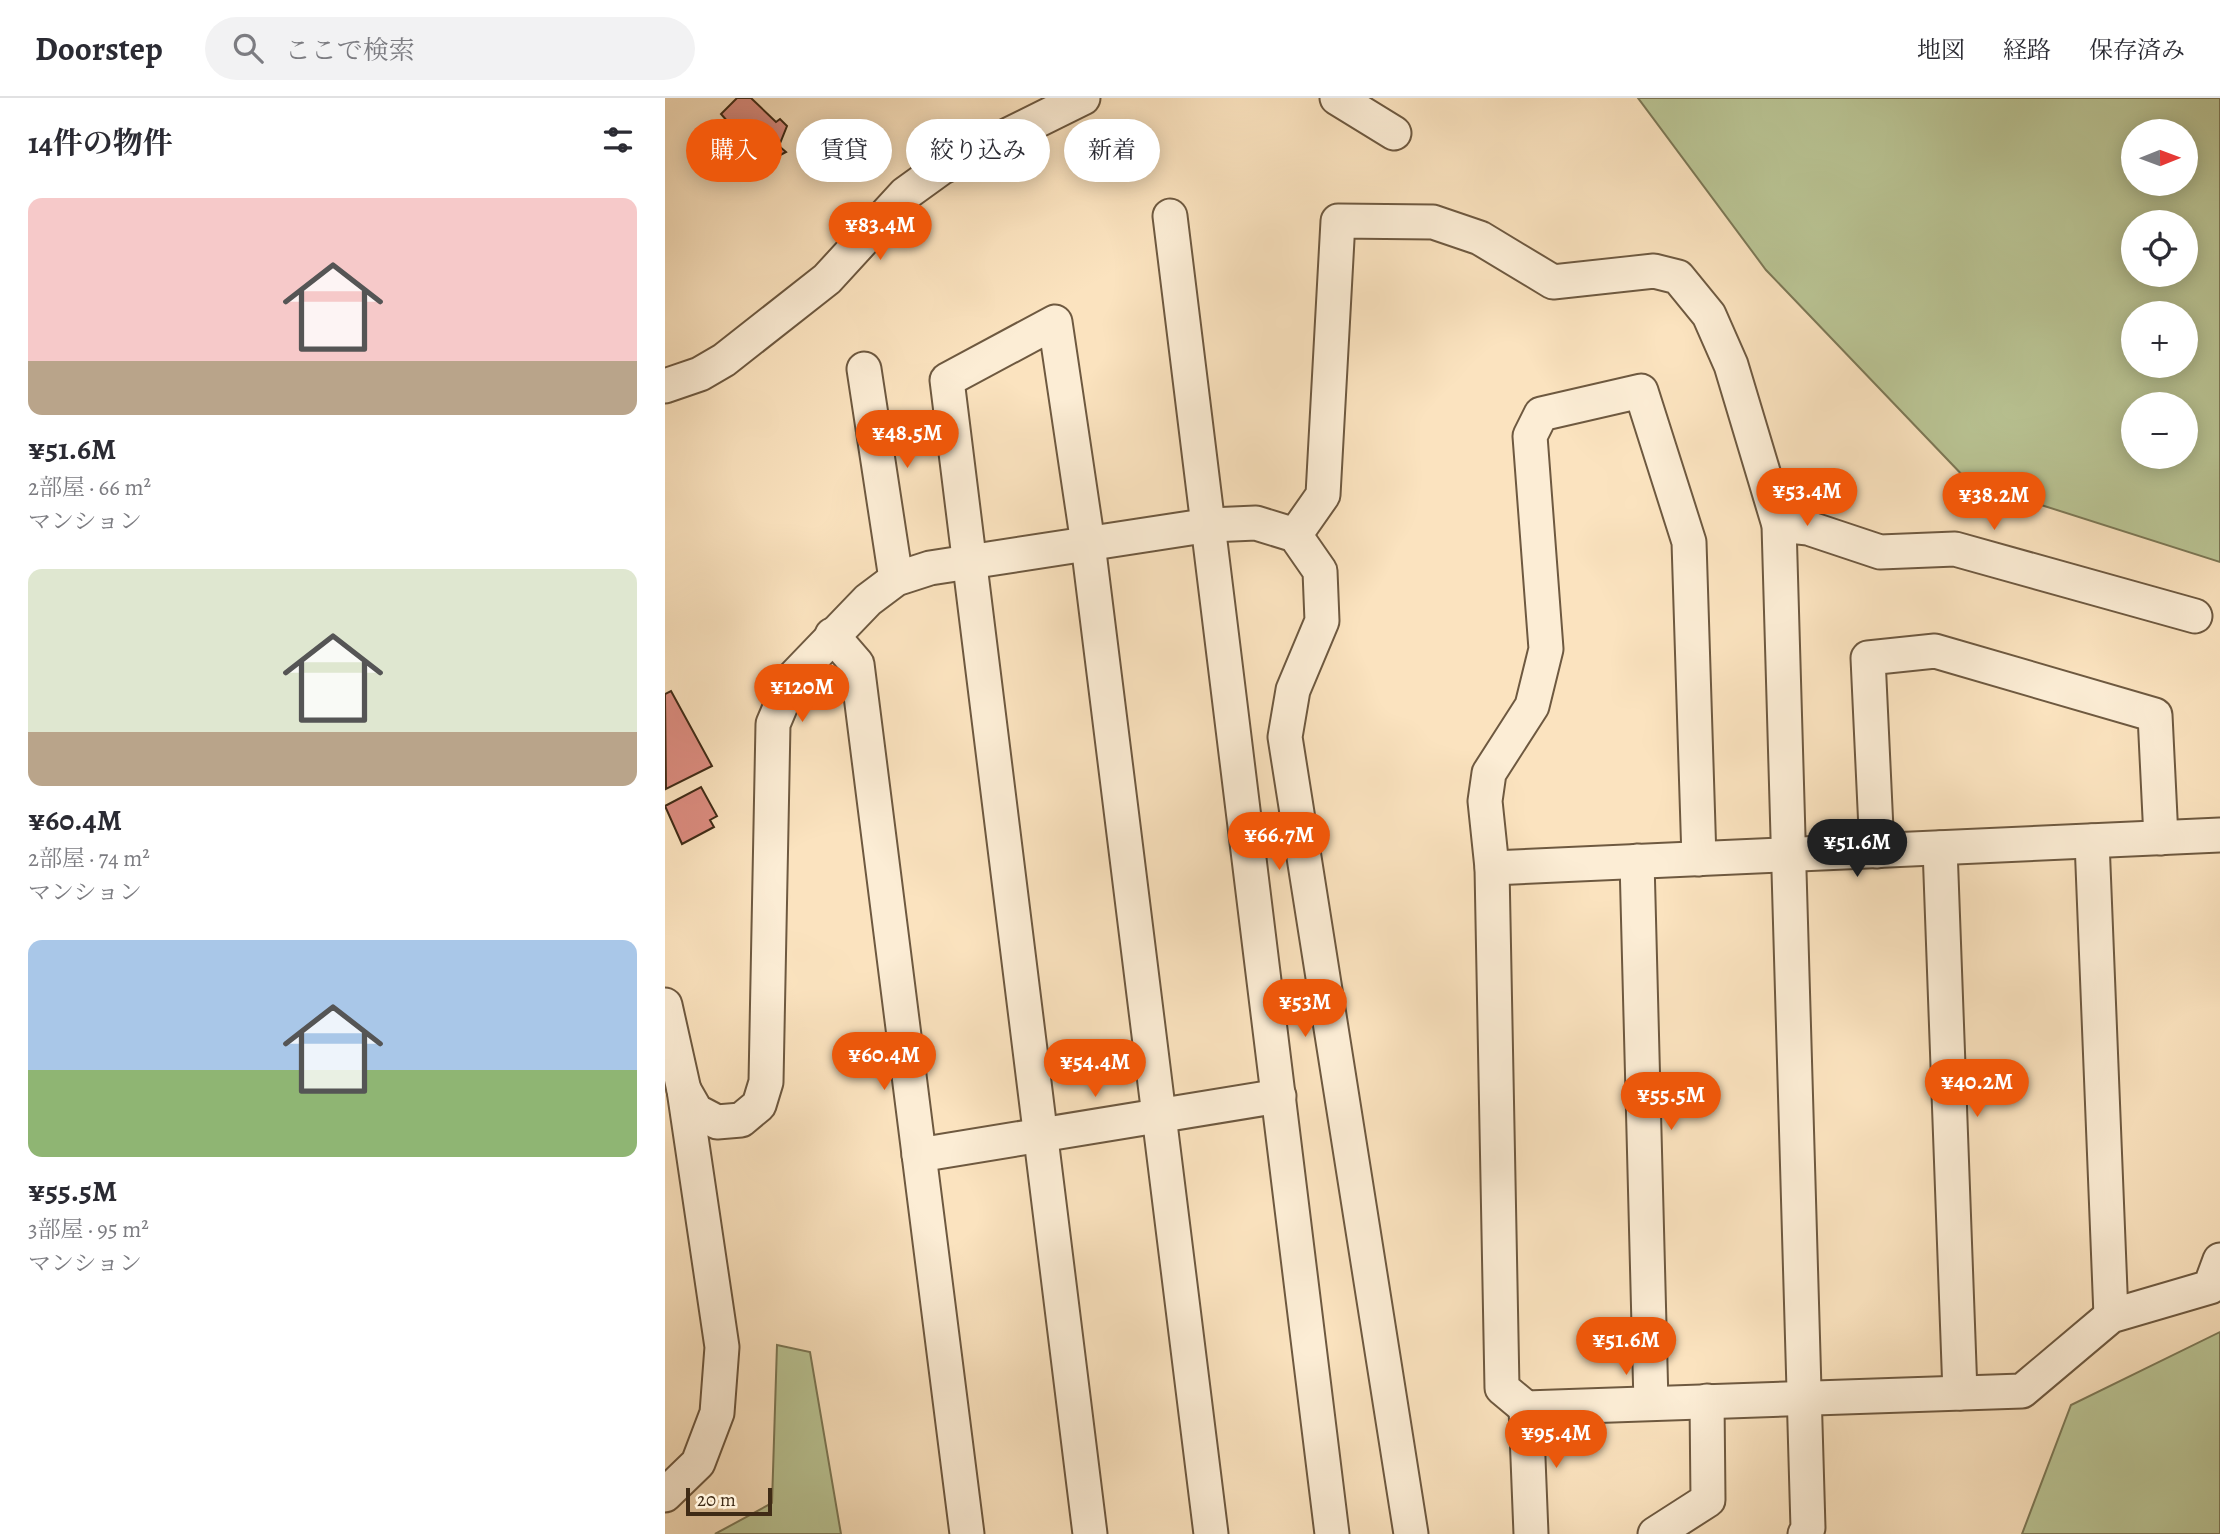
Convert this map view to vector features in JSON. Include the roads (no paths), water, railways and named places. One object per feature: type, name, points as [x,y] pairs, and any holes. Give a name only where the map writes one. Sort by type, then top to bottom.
[{"type":"street","points":[[665,386],[700,374],[724,360],[827,279],[921,181],[941,168],[1083,98]]},
{"type":"street","points":[[1337,98],[1394,133]]},
{"type":"street","points":[[1170,216],[1332,1534]]},
{"type":"street","points":[[1295,535],[1323,495],[1338,221],[1433,222],[1480,238],[1553,282],[1654,271],[1678,277],[1709,315],[1731,365],[1779,525],[1805,1398],[1808,1528],[1805,1534]]},
{"type":"street","points":[[1090,1534],[947,380],[1055,322],[1088,544],[1211,1534]]},
{"type":"street","points":[[864,369],[897,579]]},
{"type":"street","points":[[1699,859],[1689,542],[1641,391],[1541,414],[1530,436],[1546,649],[1532,706],[1489,773],[1485,801],[1492,867],[1501,1388],[1526,1408],[2022,1391],[2111,1316],[2210,1287],[2220,1260]]},
{"type":"street","points":[[684,1090],[696,1111],[717,1122],[741,1120],[759,1105],[766,1082],[773,724],[792,679],[868,600],[897,579],[930,568],[1210,525],[1256,523],[1295,535],[1321,571],[1322,621],[1293,690],[1285,737],[1412,1534]]},
{"type":"street","points":[[1779,525],[1808,528],[1880,552],[1955,549],[2195,616]]},
{"type":"street","points":[[832,635],[857,664],[967,1534]]},
{"type":"street","points":[[1877,851],[1868,658],[1935,650],[2155,715],[2161,838]]},
{"type":"street","points":[[1492,867],[2220,835]]},
{"type":"street","points":[[2092,841],[2111,1316]]},
{"type":"street","points":[[1940,848],[1960,1393]]},
{"type":"street","points":[[1637,861],[1651,1403]]},
{"type":"street","points":[[665,1005],[684,1090],[722,1347],[717,1413],[698,1463],[665,1495]]},
{"type":"street","points":[[919,1155],[1279,1096]]},
{"type":"street","points":[[1655,1534],[1708,1500],[1707,1401]]},
{"type":"street","points":[[1526,1408],[1531,1534]]}]
